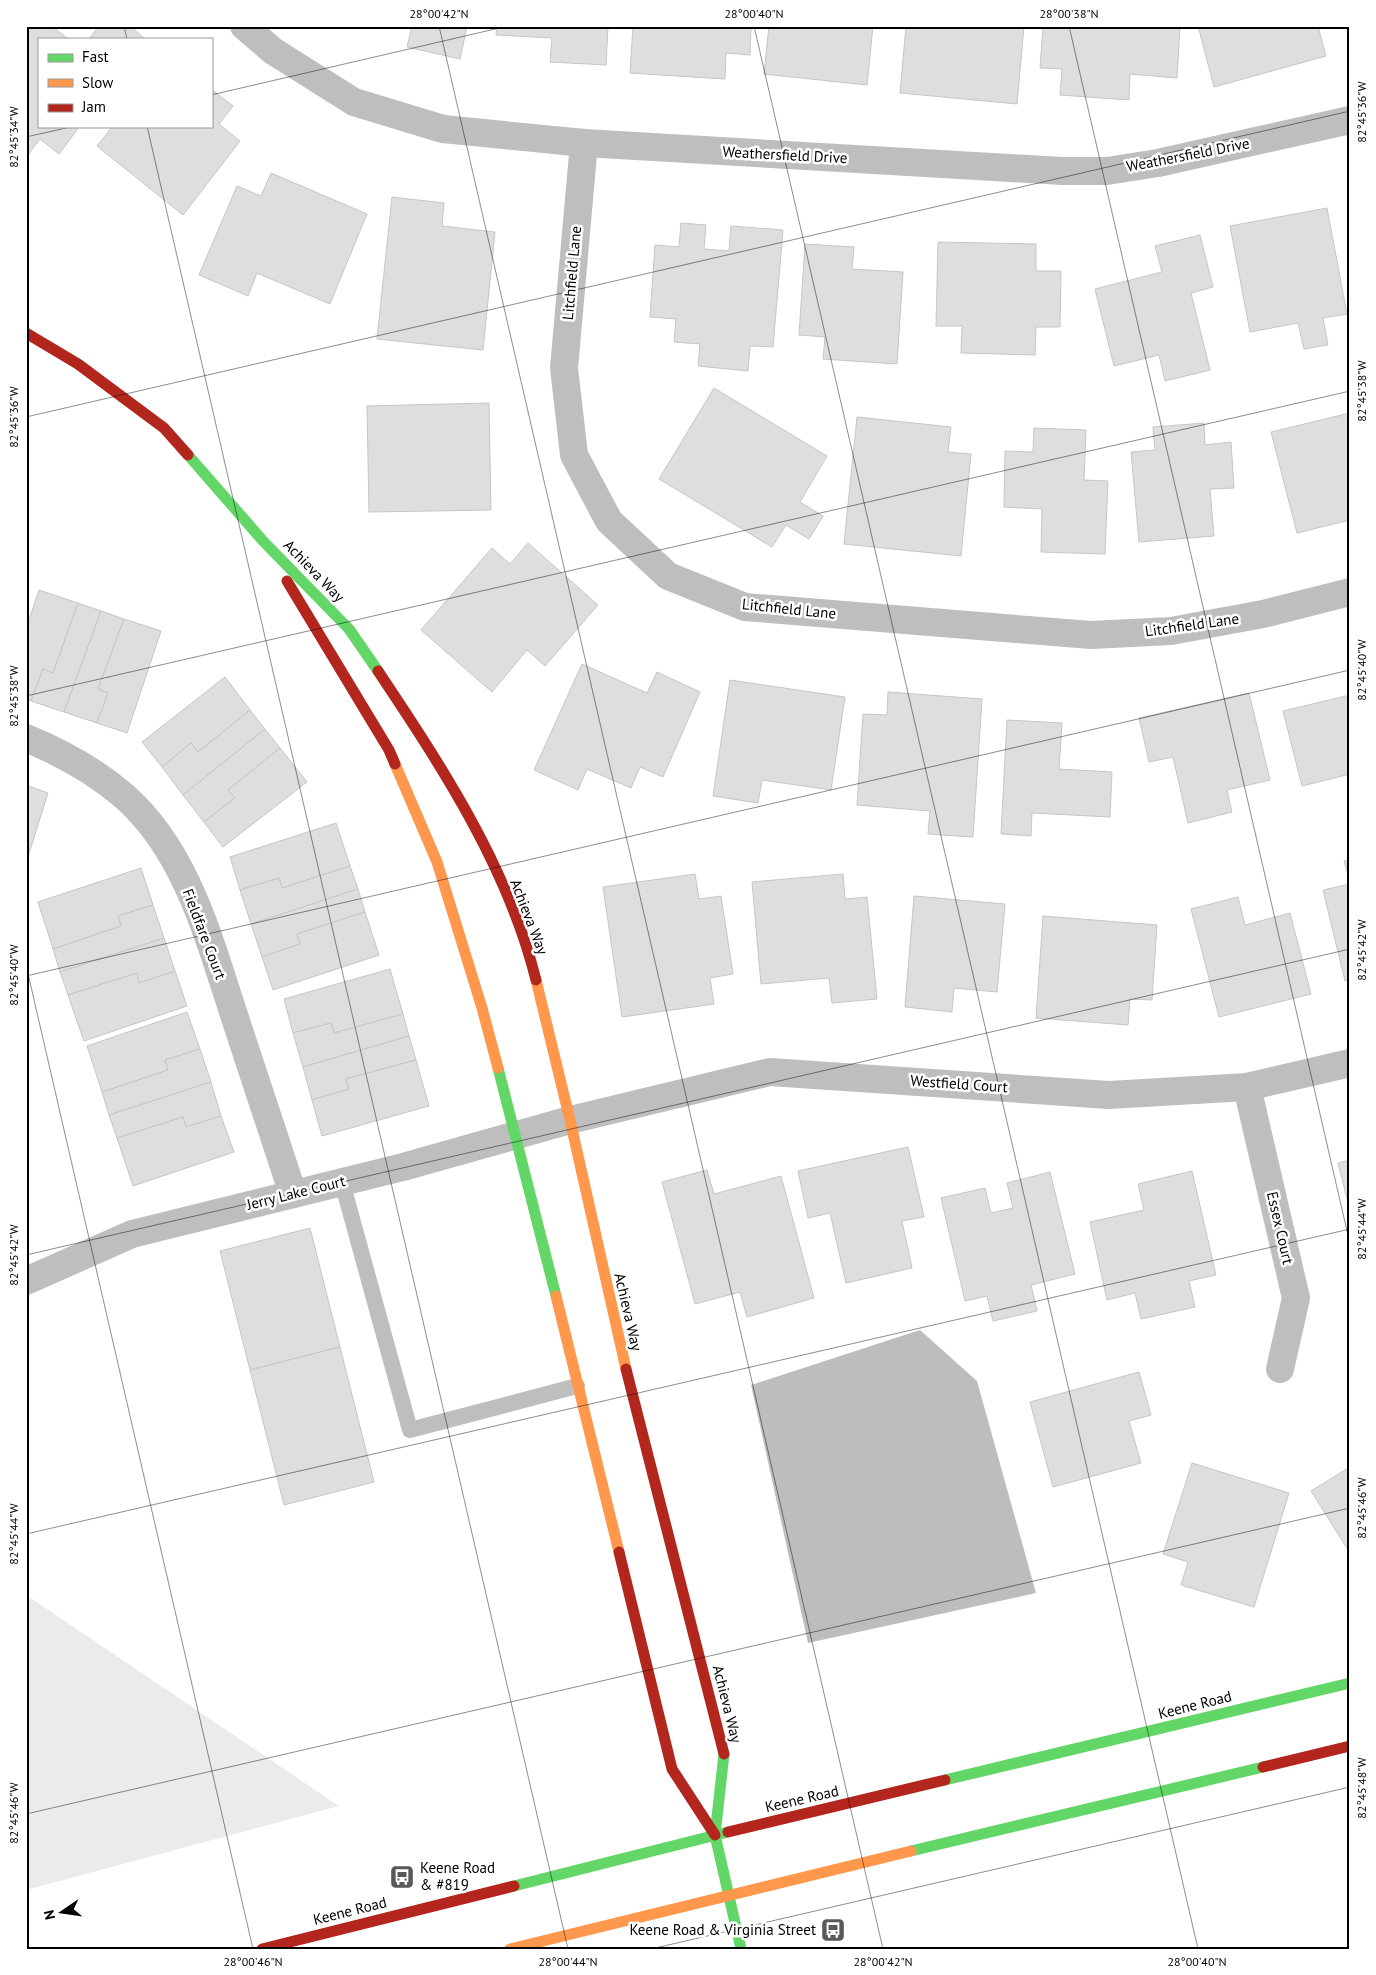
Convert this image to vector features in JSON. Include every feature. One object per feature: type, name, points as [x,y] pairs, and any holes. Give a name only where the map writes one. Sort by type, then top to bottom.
[{"type":"street","name":"Weathersfield Drive","points":[[244,26],[274,51],[354,102],[443,129],[584,143],[1062,171],[1107,171],[1158,164],[1350,120]]},
{"type":"street","name":"Litchfield Lane","points":[[584,143],[564,368],[574,455],[609,521],[668,576],[745,608],[1091,635],[1171,631],[1263,614],[1350,592]]},
{"type":"street","name":"Achieva Way","points":[[26,333],[78,364],[164,428],[264,542],[349,629],[420,734],[481,838],[526,942],[570,1120],[626,1372],[724,1753],[715,1835]]},
{"type":"street","name":"Achieva Way","points":[[264,542],[390,750],[437,862],[482,1008],[516,1135],[672,1769],[715,1835]]},
{"type":"street","name":"Fieldfare Court","points":[[26,738],[51,748],[124,796],[145,818],[163,842],[200,912],[293,1194]]},
{"type":"street","name":"Westfield Court","points":[[570,1120],[770,1072],[1109,1094],[1247,1087],[1350,1063]]},
{"type":"street","name":"Essex Court","points":[[1247,1087],[1296,1298],[1280,1370]]},
{"type":"street","name":"Jerry Lake Court","points":[[26,1281],[132,1234],[342,1182],[570,1120]]},
{"type":"street","name":"Keene Road","points":[[262,1949],[715,1835],[1350,1683]]},
{"type":"street","points":[[510,1949],[729,1894],[1350,1746]]},
{"type":"street","points":[[715,1835],[741,1949]]},
{"type":"lane","points":[[342,1182],[410,1430],[577,1386]]},
{"type":"shaded area","points":[[920,1330],[977,1381],[1036,1593],[808,1643],[751,1385]]},
{"type":"shaded area","points":[[26,1595],[339,1806],[26,1890]]},
{"type":"building","points":[[26,26],[52,26],[67,38],[38,38],[38,128],[78,128],[59,154],[40,139],[26,157]]},
{"type":"building","points":[[99,26],[130,26],[144,38],[90,38]]},
{"type":"building","points":[[412,26],[467,26],[460,59],[407,47]]},
{"type":"building","points":[[497,26],[608,26],[606,65],[550,62],[552,38],[496,35]]},
{"type":"building","points":[[633,26],[751,26],[750,55],[726,53],[725,79],[630,73]]},
{"type":"building","points":[[769,26],[873,26],[867,85],[764,74]]},
{"type":"building","points":[[906,26],[1024,26],[1017,104],[900,93]]},
{"type":"building","points":[[1043,26],[1180,27],[1177,78],[1130,74],[1129,100],[1060,95],[1062,69],[1040,68]]},
{"type":"building","points":[[1198,26],[1318,26],[1326,56],[1214,87]]},
{"type":"building","points":[[212,90],[233,106],[219,124],[240,141],[183,215],[97,146],[111,128],[212,128]]},
{"type":"building","points":[[271,173],[367,214],[330,304],[257,273],[248,296],[199,275],[237,186],[261,196]]},
{"type":"building","points":[[392,197],[444,203],[442,226],[495,232],[483,350],[377,339]]},
{"type":"building","points":[[1327,208],[1347,314],[1323,318],[1328,345],[1304,349],[1298,323],[1250,332],[1230,226]]},
{"type":"building","points":[[681,223],[706,225],[704,249],[729,251],[731,226],[783,230],[773,347],[750,346],[748,371],[698,366],[700,344],[674,342],[676,319],[650,317],[655,245],[679,247]]},
{"type":"building","points":[[1200,235],[1213,287],[1191,293],[1210,370],[1165,381],[1159,355],[1114,366],[1095,289],[1162,272],[1155,246]]},
{"type":"building","points":[[938,242],[1036,244],[1036,271],[1061,271],[1060,327],[1036,327],[1035,355],[961,353],[962,326],[936,326]]},
{"type":"building","points":[[805,244],[854,247],[852,269],[903,272],[897,364],[823,359],[825,337],[799,335]]},
{"type":"building","points":[[714,388],[827,456],[800,502],[823,516],[809,539],[786,525],[772,547],[659,479]]},
{"type":"building","points":[[489,403],[491,510],[369,512],[367,406]]},
{"type":"building","points":[[1350,413],[1350,520],[1297,533],[1271,432]]},
{"type":"building","points":[[857,417],[951,427],[948,452],[971,454],[961,556],[844,544]]},
{"type":"building","points":[[1204,423],[1205,445],[1231,442],[1234,488],[1210,489],[1214,536],[1139,542],[1131,452],[1155,450],[1153,427]]},
{"type":"building","points":[[1034,428],[1086,430],[1084,480],[1108,481],[1105,554],[1041,552],[1042,509],[1004,507],[1005,451],[1033,452]]},
{"type":"building","points":[[528,543],[598,605],[545,666],[527,650],[492,692],[421,630],[492,548],[510,564]]},
{"type":"building","points":[[39,590],[78,603],[53,673],[43,669],[31,701],[26,699],[26,629]]},
{"type":"building","points":[[78,603],[101,611],[64,712],[31,701],[43,669],[53,673]]},
{"type":"building","points":[[101,611],[124,619],[98,689],[108,693],[97,723],[64,712]]},
{"type":"building","points":[[124,619],[161,631],[127,733],[97,723],[108,693],[98,689]]},
{"type":"building","points":[[582,664],[647,693],[657,672],[700,692],[663,777],[640,767],[631,788],[587,769],[578,790],[534,770]]},
{"type":"building","points":[[225,677],[250,710],[198,752],[191,743],[162,767],[142,742]]},
{"type":"building","points":[[730,680],[845,697],[831,790],[762,780],[758,803],[713,796]]},
{"type":"building","points":[[888,692],[982,699],[973,837],[928,834],[930,811],[857,805],[863,714],[887,715]]},
{"type":"building","points":[[1249,693],[1270,780],[1227,790],[1232,812],[1188,823],[1173,757],[1149,762],[1139,718]]},
{"type":"building","points":[[1350,695],[1350,774],[1302,786],[1283,711]]},
{"type":"building","points":[[250,710],[265,729],[183,795],[162,767],[191,743],[198,752]]},
{"type":"building","points":[[1007,720],[1062,723],[1059,769],[1112,772],[1110,817],[1032,813],[1031,836],[1001,834]]},
{"type":"building","points":[[265,729],[280,748],[228,790],[235,798],[204,822],[183,795]]},
{"type":"building","points":[[280,748],[307,782],[223,847],[204,822],[235,798],[228,790]]},
{"type":"building","points":[[26,785],[48,793],[26,863]]},
{"type":"building","points":[[336,823],[350,866],[282,888],[279,878],[240,890],[230,857]]},
{"type":"building","points":[[1350,859],[1350,882],[1344,861]]},
{"type":"building","points":[[350,866],[358,889],[251,924],[240,890],[279,878],[282,888]]},
{"type":"building","points":[[141,868],[153,905],[118,916],[121,926],[53,949],[38,902]]},
{"type":"building","points":[[695,874],[699,899],[721,896],[733,974],[710,978],[714,1004],[622,1017],[603,887]]},
{"type":"building","points":[[843,874],[845,899],[867,897],[877,999],[832,1003],[829,978],[761,984],[752,882]]},
{"type":"building","points":[[1350,884],[1350,980],[1345,981],[1323,890]]},
{"type":"building","points":[[358,889],[365,912],[297,934],[300,944],[262,957],[251,924]]},
{"type":"building","points":[[914,896],[1005,904],[997,992],[954,988],[952,1012],[905,1007]]},
{"type":"building","points":[[1238,897],[1245,925],[1290,913],[1311,994],[1219,1017],[1191,909]]},
{"type":"building","points":[[153,905],[164,938],[60,972],[53,949],[121,926],[118,916]]},
{"type":"building","points":[[365,912],[379,955],[273,990],[262,957],[300,944],[297,934]]},
{"type":"building","points":[[1043,916],[1157,925],[1152,1000],[1130,999],[1128,1025],[1036,1018]]},
{"type":"building","points":[[164,938],[175,971],[139,983],[137,973],[68,995],[60,972]]},
{"type":"building","points":[[390,969],[403,1014],[334,1033],[331,1023],[293,1033],[284,999]]},
{"type":"building","points":[[175,971],[187,1006],[84,1041],[68,995],[137,973],[139,983]]},
{"type":"building","points":[[187,1012],[200,1049],[165,1060],[168,1070],[102,1092],[87,1046]]},
{"type":"building","points":[[403,1014],[409,1036],[303,1067],[293,1033],[331,1023],[334,1033]]},
{"type":"building","points":[[409,1036],[416,1060],[346,1079],[349,1089],[312,1100],[303,1067]]},
{"type":"building","points":[[200,1049],[211,1082],[109,1115],[102,1092],[168,1070],[165,1060]]},
{"type":"building","points":[[416,1060],[429,1106],[322,1136],[312,1100],[349,1089],[346,1079]]},
{"type":"building","points":[[211,1082],[221,1116],[186,1127],[183,1117],[117,1138],[109,1115]]},
{"type":"building","points":[[221,1116],[234,1152],[133,1186],[117,1138],[183,1117],[186,1127]]},
{"type":"building","points":[[908,1147],[924,1217],[902,1221],[912,1268],[846,1283],[830,1213],[808,1218],[798,1171]]},
{"type":"building","points":[[1350,1160],[1350,1211],[1338,1163]]},
{"type":"building","points":[[707,1170],[714,1194],[781,1176],[814,1298],[747,1317],[740,1292],[695,1304],[662,1182]]},
{"type":"building","points":[[1192,1171],[1216,1275],[1189,1281],[1195,1307],[1141,1319],[1135,1293],[1107,1300],[1090,1222],[1144,1210],[1138,1184]]},
{"type":"building","points":[[1050,1172],[1075,1274],[1031,1285],[1037,1311],[993,1321],[987,1296],[965,1301],[941,1198],[985,1188],[991,1213],[1013,1208],[1007,1183]]},
{"type":"building","points":[[310,1228],[340,1347],[250,1370],[220,1251]]},
{"type":"building","points":[[340,1347],[374,1482],[284,1505],[250,1370]]},
{"type":"building","points":[[1139,1372],[1151,1415],[1129,1421],[1141,1463],[1053,1487],[1030,1402]]},
{"type":"building","points":[[1192,1463],[1289,1493],[1254,1607],[1181,1585],[1188,1562],[1163,1554]]},
{"type":"building","points":[[1350,1467],[1350,1553],[1311,1491]]},
{"type":"traffic: fast","points":[[188,455],[264,542],[349,629],[378,671]]},
{"type":"traffic: fast","points":[[498,1068],[556,1296]]},
{"type":"traffic: fast","points":[[945,1780],[1350,1683]]},
{"type":"traffic: fast","points":[[724,1754],[715,1835],[741,1949]]},
{"type":"traffic: fast","points":[[911,1851],[1263,1767]]},
{"type":"traffic: fast","points":[[514,1886],[728,1832]]},
{"type":"traffic: slow","points":[[395,764],[437,862],[482,1008],[498,1068]]},
{"type":"traffic: slow","points":[[536,980],[570,1120],[626,1369]]},
{"type":"traffic: slow","points":[[556,1296],[619,1552]]},
{"type":"traffic: slow","points":[[510,1949],[911,1851]]},
{"type":"traffic: jam","points":[[26,333],[78,364],[164,428],[188,455]]},
{"type":"traffic: jam","points":[[287,581],[389,750],[395,764]]},
{"type":"traffic: jam","points":[[378,671],[449,781],[491,858],[524,938],[536,980]]},
{"type":"traffic: jam","points":[[626,1369],[724,1754]]},
{"type":"traffic: jam","points":[[619,1552],[672,1769],[715,1835]]},
{"type":"traffic: jam","points":[[1263,1767],[1350,1746]]},
{"type":"traffic: jam","points":[[728,1832],[945,1780]]},
{"type":"traffic: jam","points":[[262,1949],[514,1886]]},
{"type":"place","name":"Keene Road & #819","points":[[402,1877]]},
{"type":"place","name":"Keene Road & Virginia Street","points":[[833,1930]]}]
